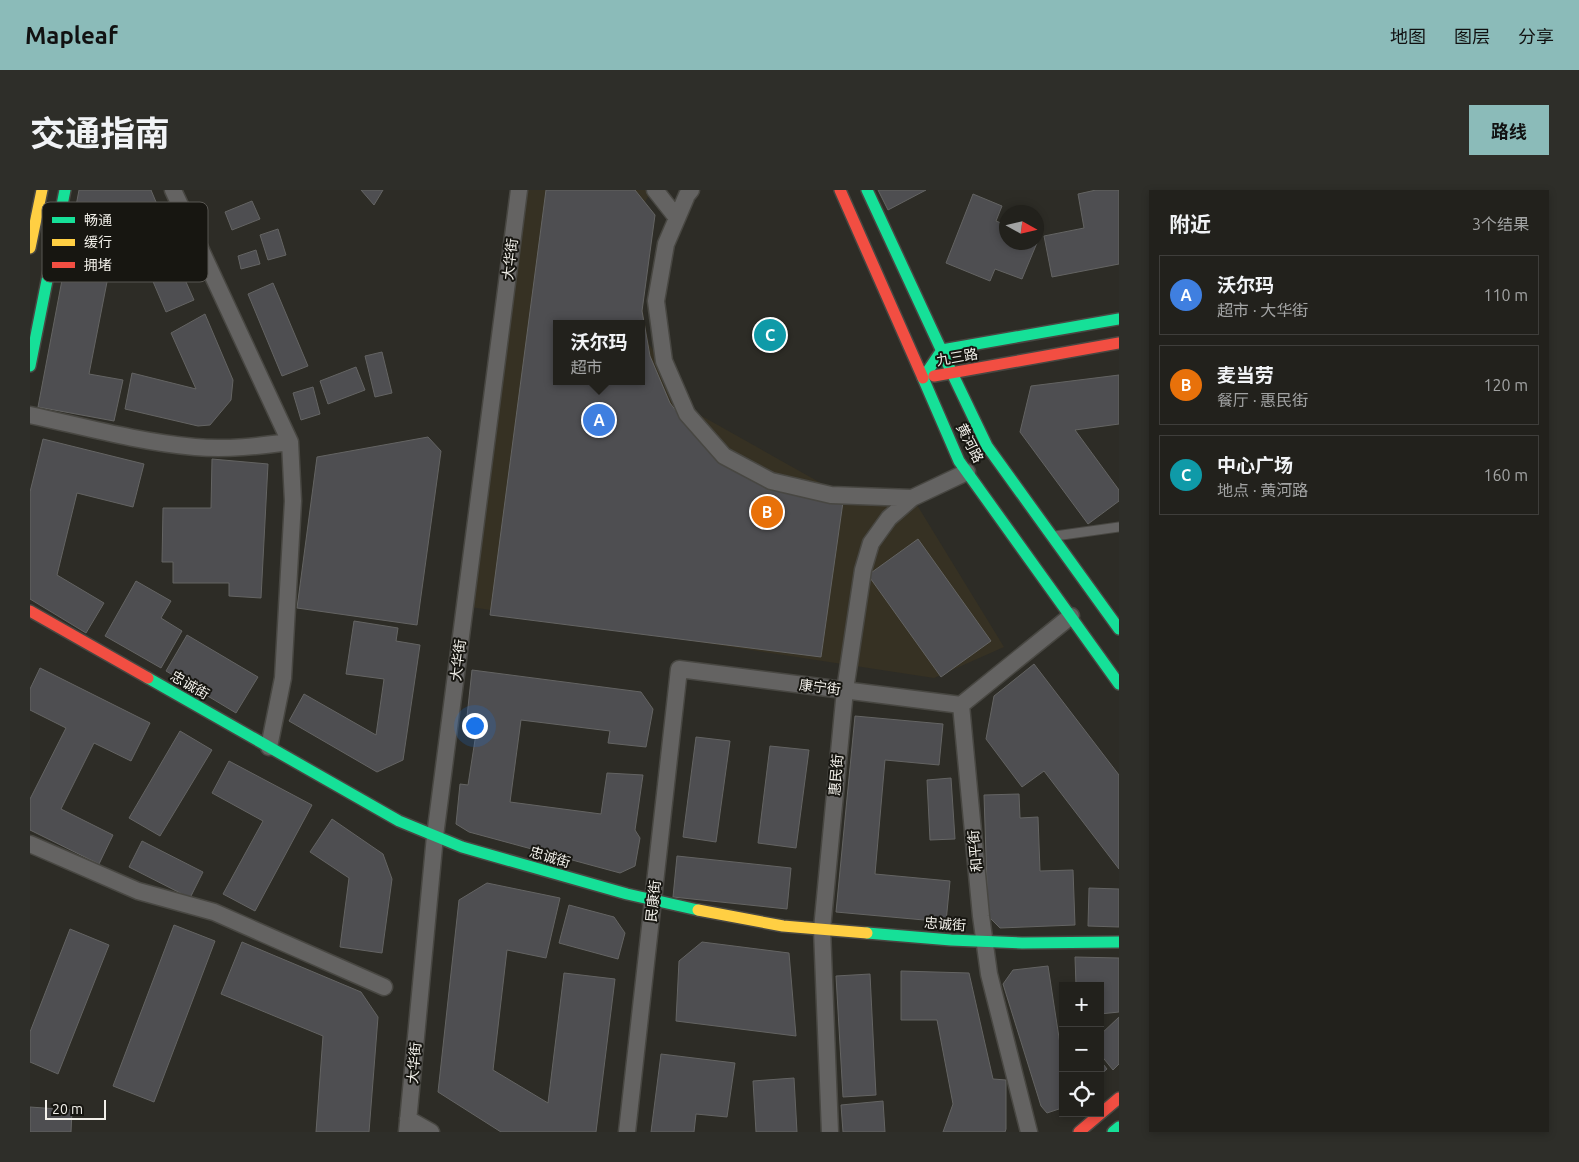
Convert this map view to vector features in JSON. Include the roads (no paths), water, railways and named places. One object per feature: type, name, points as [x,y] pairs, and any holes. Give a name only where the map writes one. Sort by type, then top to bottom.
[{"type":"main road","points":[[30,248],[42,190]]},
{"type":"main road","name":"黄河路","points":[[840,190],[959,461],[1119,684]]},
{"type":"main road","name":"黄河路","points":[[867,190],[987,446],[1119,629]]},
{"type":"main road","points":[[30,366],[47,282]]},
{"type":"main road","name":"九三路","points":[[923,378],[942,350],[1119,319]]},
{"type":"main road","name":"九三路","points":[[923,378],[1119,344]]},
{"type":"main road","name":"忠诚街","points":[[30,611],[399,821],[462,847],[653,900],[783,926],[951,940],[1022,943],[1119,942]]},
{"type":"main road","points":[[1079,1132],[1119,1098]]},
{"type":"main road","points":[[1113,1132],[1119,1127]]},
{"type":"street","points":[[174,190],[180,202]]},
{"type":"street","name":"大华街","points":[[408,1126],[435,836],[519,190]]},
{"type":"street","points":[[655,190],[677,218]]},
{"type":"street","points":[[691,190],[687,195],[666,244],[656,301],[664,361],[686,414],[724,456],[771,481],[831,495],[912,498]]},
{"type":"street","points":[[208,264],[290,442],[293,500],[283,678],[269,747]]},
{"type":"street","points":[[30,415],[148,441],[197,447],[248,447],[290,442]]},
{"type":"street","name":"惠民街","points":[[830,1132],[822,929],[845,690],[863,570],[871,543],[889,518],[912,498],[967,472]]},
{"type":"street","points":[[961,705],[1071,616]]},
{"type":"street","name":"康宁街","points":[[679,669],[961,705]]},
{"type":"street","name":"民康街","points":[[627,1132],[679,669]]},
{"type":"street","name":"和平街","points":[[961,705],[984,941],[989,974],[1029,1132]]},
{"type":"street","points":[[30,844],[138,891],[214,912],[384,987]]},
{"type":"street","points":[[408,1126],[431,1132]]},
{"type":"lane","points":[[1052,536],[1119,527]]},
{"type":"place","name":"中心广场","points":[[770,335]]},
{"type":"place","name":"沃尔玛","points":[[599,420]]},
{"type":"place","name":"麦当劳","points":[[767,512]]}]
